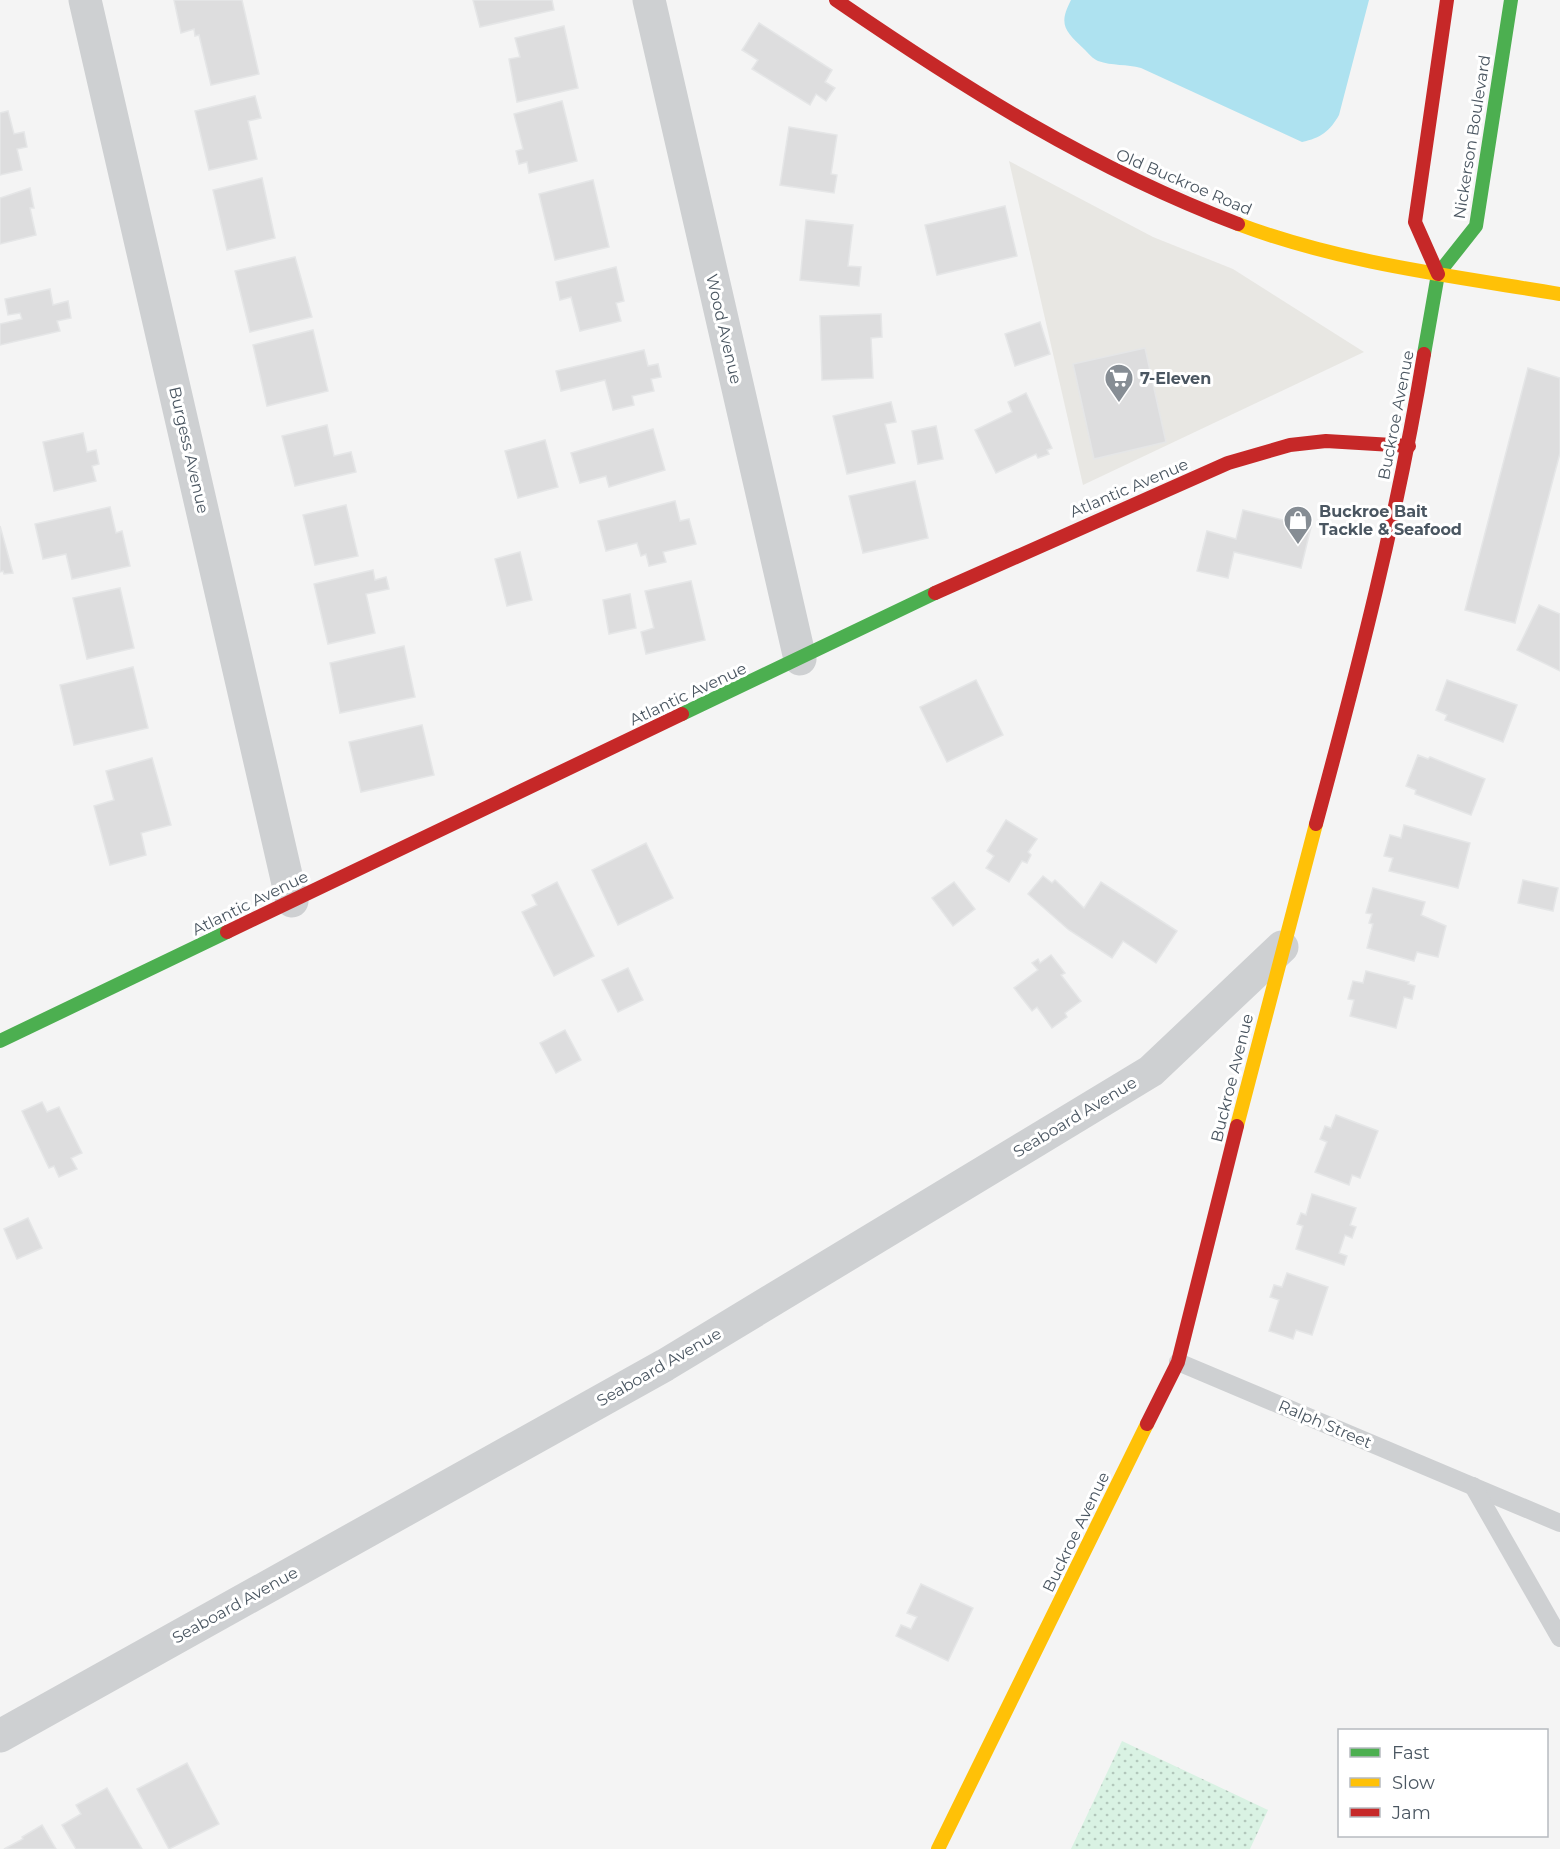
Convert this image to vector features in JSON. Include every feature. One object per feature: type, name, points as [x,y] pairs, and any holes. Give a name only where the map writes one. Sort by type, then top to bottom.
[{"type":"street","name":"Burgess Avenue","points":[[85,0],[292,901]]},
{"type":"street","name":"Wood Avenue","points":[[649,0],[800,659]]},
{"type":"street","name":"Old Buckroe Road","points":[[836,0],[1043,133],[1089,160],[1138,183],[1249,228],[1293,241],[1438,274],[1560,294]]},
{"type":"street","points":[[1438,274],[1415,222],[1447,0]]},
{"type":"street","name":"Nickerson Boulevard","points":[[1438,274],[1476,226],[1510,0]]},
{"type":"street","name":"Buckroe Avenue","points":[[939,1849],[1178,1362],[1282,947],[1355,681],[1409,446],[1438,274]]},
{"type":"street","name":"Atlantic Avenue","points":[[0,1041],[993,565],[1228,463],[1290,445],[1326,441],[1409,446]]},
{"type":"street","name":"Seaboard Avenue","points":[[0,1736],[665,1365],[1151,1071],[1282,947]]},
{"type":"lane","name":"Ralph Street","points":[[1178,1362],[1560,1523]]},
{"type":"lane","points":[[1473,1486],[1560,1638]]},
{"type":"shaded area","points":[[1009,161],[1153,237],[1233,269],[1364,352],[1083,485]]},
{"type":"green space","points":[[1122,1741],[1268,1810],[1250,1849],[1071,1849]]},
{"type":"water","points":[[1071,0],[1369,0],[1339,115],[1324,133],[1302,142],[1141,68],[1096,60],[1068,32],[1064,22]]},
{"type":"building","points":[[174,0],[242,0],[259,74],[211,85],[199,35],[195,36],[194,29],[181,33]]},
{"type":"building","points":[[473,0],[552,0],[554,10],[480,27]]},
{"type":"building","points":[[759,23],[832,70],[825,82],[835,88],[826,101],[816,94],[810,105],[752,69],[758,60],[742,50]]},
{"type":"building","points":[[564,26],[578,88],[517,102],[509,59],[520,57],[515,38]]},
{"type":"building","points":[[255,96],[261,118],[248,121],[257,159],[209,170],[195,111]]},
{"type":"building","points":[[562,101],[577,161],[529,173],[527,162],[519,164],[516,151],[523,149],[514,114]]},
{"type":"building","points":[[8,111],[14,134],[24,132],[27,147],[17,149],[22,170],[0,175],[0,113]]},
{"type":"building","points":[[789,127],[837,135],[831,174],[837,175],[834,193],[780,185]]},
{"type":"building","points":[[262,178],[275,238],[227,250],[213,190]]},
{"type":"building","points":[[593,180],[609,247],[555,260],[539,194]]},
{"type":"building","points":[[30,188],[34,208],[30,208],[36,235],[0,244],[0,198]]},
{"type":"building","points":[[1005,206],[1017,256],[937,275],[925,225]]},
{"type":"building","points":[[806,220],[853,225],[848,266],[861,267],[859,286],[800,280]]},
{"type":"building","points":[[295,257],[312,317],[250,332],[235,271]]},
{"type":"building","points":[[616,267],[624,301],[616,303],[621,321],[580,331],[571,297],[560,300],[556,282]]},
{"type":"building","points":[[50,289],[53,305],[68,301],[71,318],[57,321],[60,331],[0,345],[0,324],[22,319],[20,313],[8,315],[5,299]]},
{"type":"building","points":[[881,314],[882,337],[871,338],[873,378],[822,380],[820,316]]},
{"type":"building","points":[[1040,322],[1050,354],[1015,366],[1005,334]]},
{"type":"building","points":[[313,330],[328,391],[267,406],[253,345]]},
{"type":"building","name":"7-Eleven","points":[[1145,348],[1166,442],[1094,459],[1073,364]]},
{"type":"building","points":[[644,350],[648,366],[658,364],[661,377],[651,379],[654,391],[632,396],[634,405],[613,410],[605,380],[561,391],[556,371]]},
{"type":"building","points":[[1528,368],[1560,378],[1560,453],[1515,623],[1465,610]]},
{"type":"building","points":[[1026,393],[1052,448],[1047,450],[1049,454],[1038,458],[1036,454],[996,473],[975,430],[1012,412],[1008,402]]},
{"type":"building","points":[[891,402],[896,422],[885,424],[895,463],[847,474],[833,416]]},
{"type":"building","points":[[327,425],[334,456],[351,452],[356,472],[295,486],[282,436]]},
{"type":"building","points":[[936,426],[943,459],[918,464],[912,431]]},
{"type":"building","points":[[653,429],[665,470],[609,487],[606,476],[580,483],[571,453]]},
{"type":"building","points":[[83,433],[87,452],[96,450],[99,464],[92,466],[96,481],[54,491],[43,442]]},
{"type":"building","points":[[545,440],[558,487],[518,498],[505,451]]},
{"type":"building","points":[[915,481],[928,538],[863,553],[849,496]]},
{"type":"building","points":[[675,501],[680,521],[689,519],[696,544],[663,552],[666,562],[649,566],[646,554],[641,556],[637,543],[606,551],[598,521]]},
{"type":"building","points":[[346,505],[358,556],[315,565],[303,515]]},
{"type":"building","points":[[110,507],[116,533],[122,531],[130,566],[72,579],[66,554],[43,559],[35,524]]},
{"type":"building","points":[[1243,510],[1311,527],[1301,568],[1234,552],[1228,578],[1197,571],[1207,531],[1236,539]]},
{"type":"building","points":[[0,526],[13,573],[0,572]]},
{"type":"building","points":[[520,552],[532,600],[507,606],[495,559]]},
{"type":"building","points":[[373,570],[375,580],[386,577],[389,589],[366,594],[375,633],[328,644],[314,584]]},
{"type":"building","points":[[691,581],[705,640],[646,654],[641,632],[654,628],[645,591]]},
{"type":"building","points":[[120,588],[134,648],[87,659],[73,598]]},
{"type":"building","points":[[630,594],[636,628],[609,634],[603,600]]},
{"type":"building","points":[[1539,605],[1560,614],[1560,671],[1517,650]]},
{"type":"building","points":[[404,646],[415,697],[340,713],[330,663]]},
{"type":"building","points":[[133,667],[148,728],[74,745],[60,685]]},
{"type":"building","points":[[976,680],[1003,735],[947,762],[920,707]]},
{"type":"building","points":[[1447,680],[1517,705],[1503,742],[1445,720],[1447,715],[1436,710]]},
{"type":"building","points":[[422,725],[434,775],[361,792],[349,742]]},
{"type":"building","points":[[1418,755],[1428,759],[1430,757],[1485,779],[1471,815],[1415,794],[1416,790],[1406,786]]},
{"type":"building","points":[[152,758],[171,825],[141,833],[146,855],[110,865],[94,806],[114,800],[106,771]]},
{"type":"building","points":[[1006,820],[1037,839],[1028,852],[1031,855],[1027,863],[1022,861],[1009,882],[986,868],[994,856],[987,851]]},
{"type":"building","points":[[1404,825],[1470,843],[1458,888],[1389,871],[1393,858],[1384,856],[1390,835],[1401,838]]},
{"type":"building","points":[[646,843],[673,898],[618,925],[592,870]]},
{"type":"building","points":[[1043,876],[1052,883],[1055,880],[1084,908],[1101,882],[1177,931],[1156,963],[1123,941],[1112,958],[1069,930],[1028,894]]},
{"type":"building","points":[[1523,880],[1558,888],[1553,911],[1518,903]]},
{"type":"building","points":[[557,882],[594,956],[554,976],[522,912],[537,905],[532,895]]},
{"type":"building","points":[[954,882],[975,909],[953,926],[932,898]]},
{"type":"building","points":[[1373,888],[1425,902],[1421,915],[1446,926],[1438,957],[1417,952],[1414,961],[1367,948],[1373,924],[1369,923],[1372,914],[1366,913]]},
{"type":"building","points":[[1051,955],[1065,973],[1061,975],[1081,1001],[1065,1013],[1067,1017],[1052,1028],[1037,1007],[1032,1011],[1014,988],[1038,970],[1032,963],[1038,959],[1040,963]]},
{"type":"building","points":[[628,968],[643,1000],[618,1012],[602,980]]},
{"type":"building","points":[[1366,971],[1409,982],[1408,984],[1415,986],[1412,999],[1404,997],[1396,1028],[1350,1016],[1354,1000],[1348,999],[1353,981],[1363,983]]},
{"type":"building","points":[[565,1030],[581,1060],[556,1073],[540,1043]]},
{"type":"building","points":[[42,1102],[47,1112],[59,1107],[82,1153],[71,1158],[77,1169],[59,1177],[54,1166],[49,1168],[22,1111]]},
{"type":"building","points":[[1336,1115],[1378,1131],[1360,1178],[1352,1175],[1349,1185],[1315,1172],[1327,1142],[1320,1139],[1325,1126],[1331,1128]]},
{"type":"building","points":[[1312,1194],[1356,1208],[1350,1225],[1356,1227],[1352,1238],[1345,1235],[1339,1253],[1347,1256],[1344,1265],[1296,1249],[1303,1226],[1297,1224],[1301,1213],[1306,1215]]},
{"type":"building","points":[[28,1218],[42,1248],[17,1259],[4,1229]]},
{"type":"building","points":[[1287,1273],[1328,1287],[1312,1335],[1296,1330],[1293,1339],[1269,1331],[1279,1300],[1270,1297],[1274,1285],[1282,1287]]},
{"type":"building","points":[[921,1584],[973,1608],[948,1661],[896,1636],[901,1625],[911,1629],[917,1617],[907,1613]]},
{"type":"building","points":[[187,1763],[219,1824],[169,1849],[137,1789]]},
{"type":"building","points":[[107,1788],[142,1849],[76,1849],[62,1825],[81,1814],[76,1805]]},
{"type":"building","points":[[42,1825],[56,1849],[4,1849],[23,1839],[22,1837]]},
{"type":"traffic: fast","points":[[1424,354],[1438,274],[1476,226],[1511,0]]},
{"type":"traffic: fast","points":[[682,714],[935,593]]},
{"type":"traffic: fast","points":[[0,1041],[227,932]]},
{"type":"traffic: slow","points":[[1238,224],[1357,259],[1560,294]]},
{"type":"traffic: slow","points":[[1237,1126],[1316,824]]},
{"type":"traffic: slow","points":[[938,1849],[1147,1424]]},
{"type":"traffic: jam","points":[[836,0],[981,95],[1081,152],[1184,202],[1238,224]]},
{"type":"traffic: jam","points":[[1438,274],[1415,222],[1447,0]]},
{"type":"traffic: jam","points":[[1316,824],[1376,590],[1402,473],[1424,354]]},
{"type":"traffic: jam","points":[[935,593],[1228,463],[1290,445],[1326,441],[1409,446]]},
{"type":"traffic: jam","points":[[227,932],[682,714]]},
{"type":"traffic: jam","points":[[1147,1424],[1178,1362],[1237,1126]]},
{"type":"place","name":"7-Eleven","points":[[1119,404]]},
{"type":"place","name":"Buckroe Bait Tackle & Seafood","points":[[1298,546]]}]
